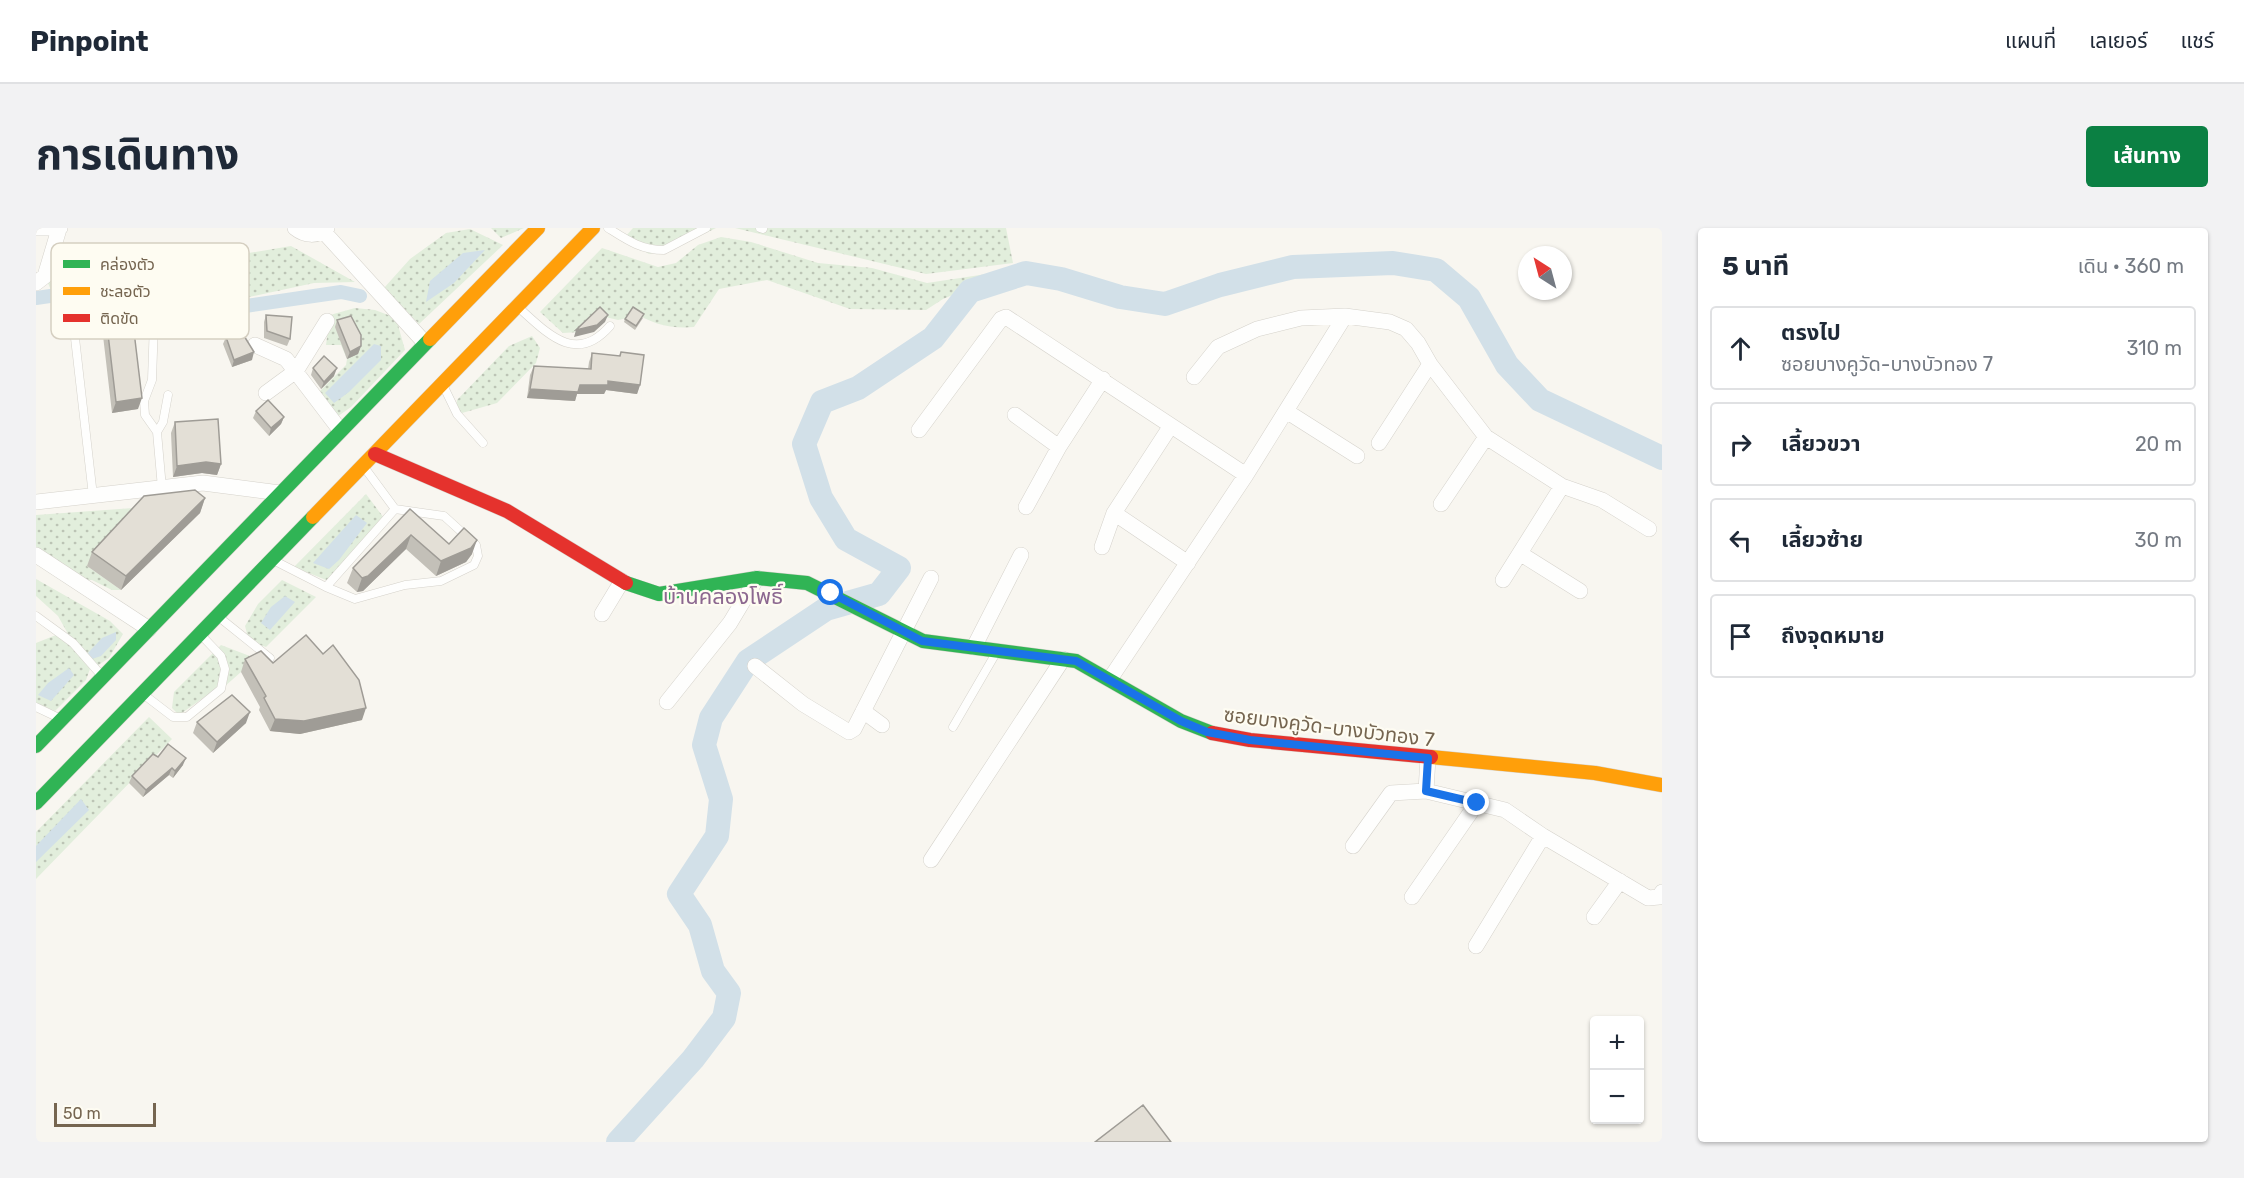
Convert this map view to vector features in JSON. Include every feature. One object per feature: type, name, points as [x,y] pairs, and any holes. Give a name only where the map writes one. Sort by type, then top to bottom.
[{"type":"main road","points":[[36,746],[538,228]]},
{"type":"main road","points":[[36,803],[217,615],[277,562],[375,454],[593,228]]},
{"type":"main road","name":"ซอยบางคูวัด-บางบัวทอง 7","points":[[375,454],[507,511],[622,581],[659,594],[757,578],[807,583],[831,593],[922,641],[1076,661],[1181,721],[1207,732],[1250,740],[1595,773],[1662,784]]},
{"type":"street","points":[[36,228],[60,228],[55,243]]},
{"type":"street","points":[[295,228],[309,235],[325,230],[425,343]]},
{"type":"street","points":[[36,283],[45,276],[51,257]]},
{"type":"street","points":[[919,430],[1001,319],[1006,316],[1246,476]]},
{"type":"street","points":[[1110,679],[1246,476],[1345,316]]},
{"type":"street","points":[[1194,377],[1218,347],[1232,338],[1301,318],[1345,316],[1390,322],[1406,329],[1485,437],[1562,486],[1602,500],[1649,529]]},
{"type":"street","points":[[266,393],[296,371],[327,321]]},
{"type":"street","points":[[255,345],[286,359],[340,430]]},
{"type":"street","points":[[1379,442],[1430,364]]},
{"type":"street","points":[[1026,507],[1059,447],[1103,379]]},
{"type":"street","points":[[1286,411],[1357,456]]},
{"type":"street","points":[[1015,415],[1059,447]]},
{"type":"street","points":[[1102,547],[1114,513],[1170,427]]},
{"type":"street","points":[[1442,504],[1485,437]]},
{"type":"street","points":[[36,502],[203,483],[280,493]]},
{"type":"street","points":[[1503,580],[1562,486]]},
{"type":"street","points":[[1114,513],[1188,563]]},
{"type":"street","points":[[1521,554],[1580,591]]},
{"type":"street","points":[[36,555],[149,629]]},
{"type":"street","points":[[974,647],[1021,555]]},
{"type":"street","points":[[667,702],[712,642],[730,623],[757,578]]},
{"type":"street","points":[[755,666],[846,732],[854,729],[931,578]]},
{"type":"street","points":[[602,614],[622,581]]},
{"type":"street","points":[[931,860],[1063,659]]},
{"type":"street","points":[[862,711],[882,725]]},
{"type":"street","points":[[1426,791],[1428,758]]},
{"type":"street","points":[[1353,846],[1391,793],[1426,791],[1505,810],[1543,836],[1648,898],[1659,897],[1662,892]]},
{"type":"street","points":[[1412,897],[1477,803]]},
{"type":"street","points":[[1476,946],[1543,836]]},
{"type":"street","points":[[1594,917],[1620,881]]},
{"type":"lane","points":[[608,228],[638,247],[657,250],[664,250],[706,228]]},
{"type":"lane","points":[[517,306],[550,336],[573,344],[585,345],[598,339],[610,326]]},
{"type":"lane","points":[[75,339],[93,496]]},
{"type":"lane","points":[[153,339],[152,380],[144,408],[148,423],[157,432]]},
{"type":"lane","points":[[442,384],[457,414],[483,443]]},
{"type":"lane","points":[[162,488],[157,432],[163,422],[168,395]]},
{"type":"lane","points":[[277,562],[356,599],[405,585],[441,581],[474,565],[478,556],[476,545],[444,516],[395,509],[364,466]]},
{"type":"lane","points":[[322,585],[395,509]]},
{"type":"lane","points":[[217,615],[270,658]]},
{"type":"lane","points":[[36,616],[73,643],[103,677]]},
{"type":"lane","points":[[142,693],[173,717],[187,717],[221,688],[225,669],[221,656],[200,633]]},
{"type":"lane","points":[[953,727],[998,650]]},
{"type":"lane","points":[[36,707],[62,720]]},
{"type":"green space","points":[[491,228],[524,228],[501,238]]},
{"type":"green space","points":[[633,228],[716,228],[677,247],[649,254],[630,243],[626,236]]},
{"type":"green space","points":[[735,228],[1006,228],[1013,263],[926,274]]},
{"type":"green space","points":[[470,229],[503,245],[419,324],[384,288],[410,259],[446,233]]},
{"type":"green space","points":[[721,237],[751,242],[818,263],[872,268],[927,283],[1013,270],[943,299],[926,310],[850,309],[767,280],[719,289],[694,327],[662,325],[632,311],[627,318],[618,320],[597,315],[579,332],[563,333],[540,312],[602,248],[658,267],[676,263],[698,245]]},
{"type":"green space","points":[[291,246],[355,282],[314,283],[249,297],[249,253]]},
{"type":"green space","points":[[51,271],[51,290],[45,276]]},
{"type":"green space","points":[[355,308],[375,310],[396,318],[405,350],[351,407],[334,419],[318,393],[346,365],[347,359],[341,345],[326,345],[330,315]]},
{"type":"green space","points":[[532,336],[540,348],[536,363],[497,403],[462,413],[456,409],[457,400],[509,346]]},
{"type":"green space","points":[[366,494],[387,522],[331,582],[294,567]]},
{"type":"green space","points":[[189,504],[87,566],[121,590],[112,590],[92,580],[81,580],[36,555],[36,515]]},
{"type":"green space","points":[[36,579],[110,621],[123,634],[109,658],[94,668],[91,666],[86,680],[55,711],[36,703],[36,643],[61,633],[72,641],[58,616],[36,596]]},
{"type":"green space","points":[[282,580],[316,597],[266,647],[249,641],[245,626],[258,604]]},
{"type":"green space","points":[[221,645],[255,658],[256,663],[241,672],[216,694],[206,696],[179,715],[172,708],[174,692]]},
{"type":"green space","points":[[149,717],[172,739],[36,879],[36,832]]},
{"type":"shaded area","points":[[485,250],[454,283],[426,302],[430,281],[463,253]]},
{"type":"shaded area","points":[[374,344],[381,346],[381,360],[349,392],[334,403],[325,393]]},
{"type":"shaded area","points":[[356,515],[367,523],[339,560],[329,569],[313,563]]},
{"type":"shaded area","points":[[285,596],[295,602],[270,630],[261,623],[271,607]]},
{"type":"shaded area","points":[[116,632],[116,640],[101,656],[92,659],[88,653],[102,638]]},
{"type":"shaded area","points":[[69,668],[74,675],[51,701],[38,695],[48,683]]},
{"type":"shaded area","points":[[81,799],[89,810],[36,862],[36,846]]},
{"type":"building","points":[[600,307],[608,315],[597,325],[576,330]]},
{"type":"building","points":[[633,307],[644,314],[636,326],[625,319]]},
{"type":"building","points":[[266,315],[292,317],[290,339],[267,331]]},
{"type":"building","points":[[351,316],[361,335],[361,346],[350,352],[337,320]]},
{"type":"building","points":[[109,339],[135,339],[142,398],[116,402]]},
{"type":"building","points":[[227,339],[246,339],[254,352],[234,360]]},
{"type":"building","points":[[621,352],[644,355],[640,385],[608,381],[608,385],[580,385],[578,392],[530,389],[534,366],[591,369],[592,353],[620,356]]},
{"type":"building","points":[[324,356],[337,368],[324,382],[313,368]]},
{"type":"building","points":[[268,400],[284,417],[271,428],[256,411]]},
{"type":"building","points":[[218,419],[221,464],[206,462],[177,466],[175,422]]},
{"type":"building","points":[[195,490],[205,498],[126,576],[92,552],[144,496]]},
{"type":"building","points":[[410,509],[449,544],[464,528],[477,540],[471,548],[441,561],[411,535],[368,576],[362,578],[353,568]]},
{"type":"building","points":[[306,635],[323,654],[333,645],[359,680],[366,708],[304,721],[275,719],[264,698],[266,696],[245,659],[261,651],[273,663]]},
{"type":"building","points":[[232,695],[250,712],[217,742],[197,722]]},
{"type":"building","points":[[168,744],[186,758],[175,771],[172,768],[146,790],[132,776],[153,754],[158,757]]},
{"type":"building","points":[[1143,1105],[1171,1142],[1095,1142]]},
{"type":"waterway","points":[[618,1142],[693,1059],[724,1018],[729,993],[713,971],[700,925],[679,894],[717,836],[721,799],[704,745],[711,718],[748,661],[826,609],[879,594],[899,568],[846,539],[821,498],[804,444],[822,402],[858,388],[933,338],[970,291],[1026,273],[1061,279],[1120,297],[1165,304],[1220,285],[1293,267],[1393,263],[1436,270],[1469,298],[1507,365],[1540,400],[1662,458]]},
{"type":"waterway","points":[[249,306],[341,292],[360,296]]},
{"type":"waterway","points":[[36,298],[51,296]]},
{"type":"traffic: fast","points":[[36,746],[430,339]]},
{"type":"traffic: fast","points":[[36,803],[313,517]]},
{"type":"traffic: fast","points":[[626,583],[659,594],[757,578],[807,583],[923,641],[1076,661],[1181,721],[1212,733]]},
{"type":"traffic: slow","points":[[430,339],[538,228]]},
{"type":"traffic: slow","points":[[313,517],[593,228]]},
{"type":"traffic: slow","points":[[1431,757],[1595,773],[1662,785]]},
{"type":"traffic: jam","points":[[375,454],[507,511],[626,583]]},
{"type":"traffic: jam","points":[[1212,733],[1250,740],[1431,757]]},
{"type":"district","name":"บ้านคลองโพธิ์","points":[[723,596]]},
{"type":"route","points":[[831,593],[922,641],[1076,661],[1181,721],[1207,732],[1250,740],[1428,758],[1426,791],[1477,803]]}]
